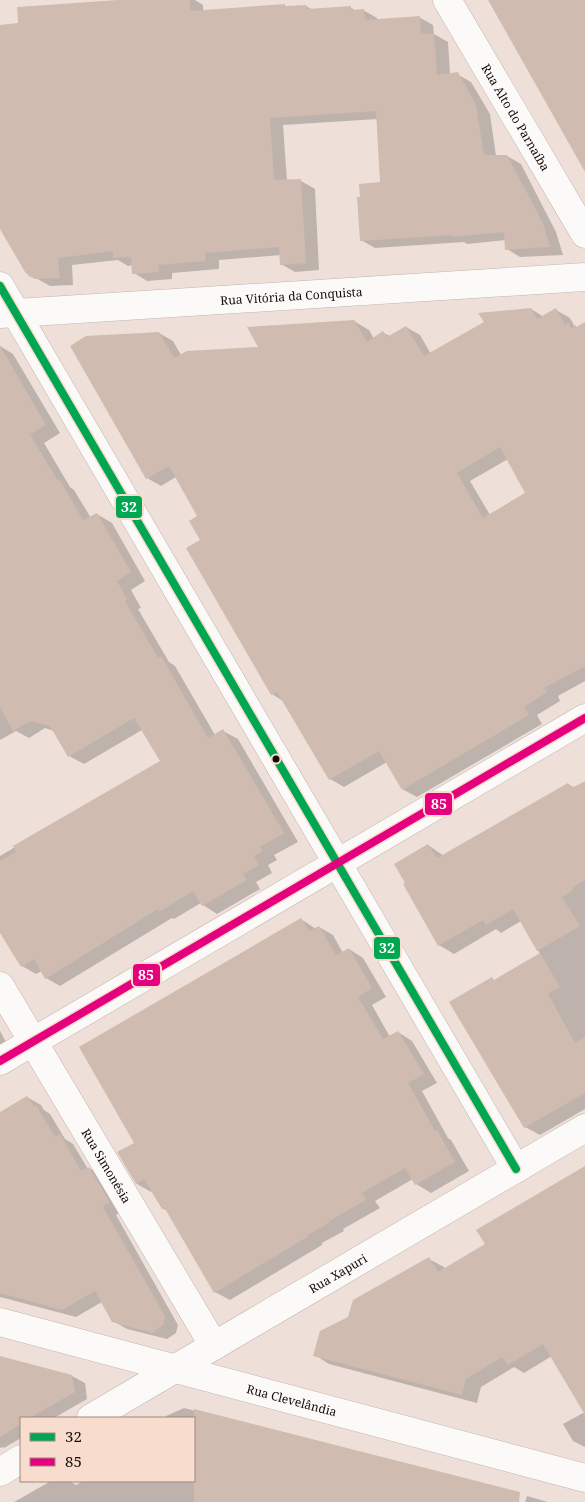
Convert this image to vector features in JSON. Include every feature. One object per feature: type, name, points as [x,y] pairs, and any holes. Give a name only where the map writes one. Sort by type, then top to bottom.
[{"type":"street","name":"Rua Alto do Parnaíba","points":[[446,0],[585,234]]},
{"type":"street","name":"Rua Vitória da Conquista","points":[[7,313],[585,277]]},
{"type":"street","points":[[0,286],[7,313],[337,864],[516,1169]]},
{"type":"street","points":[[0,1061],[585,718]]},
{"type":"street","name":"Rua Simonésia","points":[[0,986],[214,1346]]},
{"type":"street","name":"Rua Xapuri","points":[[93,1417],[585,1128]]},
{"type":"street","name":"Rua Clevelândia","points":[[0,1322],[585,1478]]},
{"type":"street","points":[[0,1472],[20,1460]]},
{"type":"building","points":[[118,0],[190,0],[190,11],[285,4],[285,6],[306,5],[307,9],[351,6],[351,10],[364,9],[365,20],[420,16],[421,34],[434,33],[437,75],[458,72],[476,105],[484,155],[507,155],[543,223],[550,247],[505,250],[504,232],[453,237],[453,235],[360,241],[357,197],[360,197],[359,184],[380,182],[376,111],[270,118],[274,180],[301,179],[306,263],[280,265],[279,247],[205,253],[206,261],[158,265],[159,272],[132,274],[131,257],[113,258],[113,251],[58,258],[60,278],[35,279],[29,276],[0,229],[0,25],[18,23],[17,7]]},
{"type":"building","points":[[488,0],[585,0],[585,172],[549,108]]},
{"type":"building","points":[[531,308],[537,319],[556,308],[565,325],[569,323],[571,328],[585,322],[585,666],[544,688],[547,692],[524,707],[529,715],[402,790],[379,751],[329,780],[277,692],[271,695],[186,548],[200,540],[189,521],[197,516],[169,466],[146,479],[70,346],[86,336],[159,332],[174,358],[187,351],[258,347],[247,327],[354,320],[367,342],[383,331],[387,337],[406,326],[424,356],[484,322],[478,313]],"holes":[[[500,447],[525,493],[483,518],[457,473]]]},
{"type":"building","points":[[0,346],[46,425],[30,434],[83,520],[97,513],[131,572],[117,581],[127,599],[125,601],[158,658],[161,656],[208,738],[223,729],[284,833],[260,847],[263,851],[254,856],[259,865],[243,874],[247,880],[202,906],[193,891],[159,912],[158,909],[45,979],[34,959],[21,967],[0,933],[0,861],[16,852],[13,846],[160,761],[134,718],[68,757],[50,726],[30,721],[13,731],[0,707]]},
{"type":"building","points":[[585,781],[585,880],[562,897],[580,926],[537,951],[513,909],[486,925],[483,920],[438,946],[403,884],[405,883],[394,864],[428,844],[437,858],[568,783],[572,788]]},
{"type":"building","points":[[301,918],[309,931],[319,926],[336,955],[349,948],[372,988],[358,997],[383,1039],[398,1031],[424,1074],[408,1083],[455,1162],[415,1185],[405,1168],[362,1193],[366,1200],[214,1293],[164,1207],[162,1209],[144,1179],[136,1184],[117,1152],[134,1143],[79,1047]]},
{"type":"building","points":[[540,953],[560,987],[548,994],[575,1043],[585,1037],[585,1093],[524,1128],[449,1002],[492,977],[494,980]]},
{"type":"building","points":[[27,1096],[34,1107],[36,1105],[55,1137],[60,1134],[81,1171],[89,1167],[110,1202],[103,1207],[165,1316],[163,1325],[153,1333],[112,1322],[95,1291],[62,1310],[0,1293],[0,1112]]},
{"type":"building","points":[[585,1166],[585,1415],[543,1344],[508,1365],[502,1357],[466,1379],[462,1395],[313,1356],[320,1331],[348,1317],[353,1300],[429,1257],[438,1272],[485,1244],[476,1230]]},
{"type":"building","points":[[0,1356],[72,1375],[75,1392],[32,1417],[20,1417],[20,1425],[0,1437]]},
{"type":"building","points":[[194,1409],[520,1492],[519,1502],[194,1502]]},
{"type":"transit line","name":"32","points":[[0,286],[516,1169]]},
{"type":"transit line","name":"85","points":[[0,1061],[585,718]]}]
